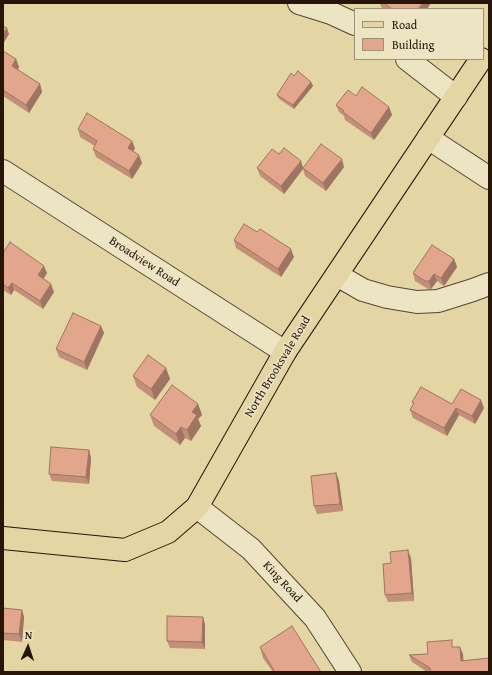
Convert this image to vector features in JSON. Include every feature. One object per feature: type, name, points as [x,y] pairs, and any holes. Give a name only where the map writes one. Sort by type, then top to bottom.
[{"type":"main road","name":"North Brooksvale Road","points":[[3,538],[125,550],[168,532],[197,507],[285,352],[481,60]]},
{"type":"street","points":[[299,3],[331,13],[354,24]]},
{"type":"street","points":[[408,60],[456,97]]},
{"type":"street","points":[[428,138],[489,178]]},
{"type":"street","name":"Broadview Road","points":[[3,171],[285,352]]},
{"type":"street","points":[[337,275],[363,290],[387,297],[417,302],[438,301],[489,284]]},
{"type":"street","name":"King Road","points":[[197,507],[257,554],[316,618],[350,672]]},
{"type":"building","points":[[384,3],[423,3],[419,8],[391,8]]},
{"type":"building","points":[[3,26],[7,28],[3,34]]},
{"type":"building","points":[[3,51],[16,59],[12,66],[40,84],[26,105],[3,90]]},
{"type":"building","points":[[298,71],[311,82],[293,105],[277,95],[291,73],[294,76]]},
{"type":"building","points":[[362,87],[389,107],[371,133],[336,105],[348,90],[356,96]]},
{"type":"building","points":[[87,113],[132,141],[128,148],[139,155],[129,171],[93,149],[97,141],[78,129]]},
{"type":"building","points":[[321,144],[342,159],[323,183],[303,168]]},
{"type":"building","points":[[284,148],[301,161],[281,186],[257,168],[272,149],[279,154]]},
{"type":"building","points":[[244,224],[257,232],[260,229],[291,249],[278,269],[234,240]]},
{"type":"building","points":[[10,242],[44,266],[38,275],[51,284],[40,301],[12,283],[8,288],[3,284],[3,253]]},
{"type":"building","points":[[432,245],[454,259],[441,278],[434,274],[429,281],[425,281],[413,273]]},
{"type":"building","points":[[73,313],[101,326],[84,362],[56,349]]},
{"type":"building","points":[[148,355],[166,368],[151,389],[133,376]]},
{"type":"building","points":[[172,385],[198,404],[192,412],[197,415],[187,430],[181,427],[176,434],[150,415]]},
{"type":"building","points":[[421,387],[452,404],[461,389],[481,400],[472,416],[456,408],[444,428],[410,410],[414,403],[412,402]]},
{"type":"building","points":[[51,447],[89,450],[86,477],[49,474]]},
{"type":"building","points":[[336,473],[340,504],[314,506],[311,476]]},
{"type":"building","points":[[408,550],[412,593],[385,595],[383,564],[391,563],[390,552]]},
{"type":"building","points":[[3,608],[22,610],[19,634],[3,633]]},
{"type":"building","points":[[167,616],[203,617],[202,642],[167,641]]},
{"type":"building","points":[[292,626],[321,672],[275,672],[260,647]]},
{"type":"building","points":[[452,640],[452,647],[460,647],[461,661],[489,658],[489,672],[430,672],[430,668],[409,655],[428,654],[427,642]]}]
